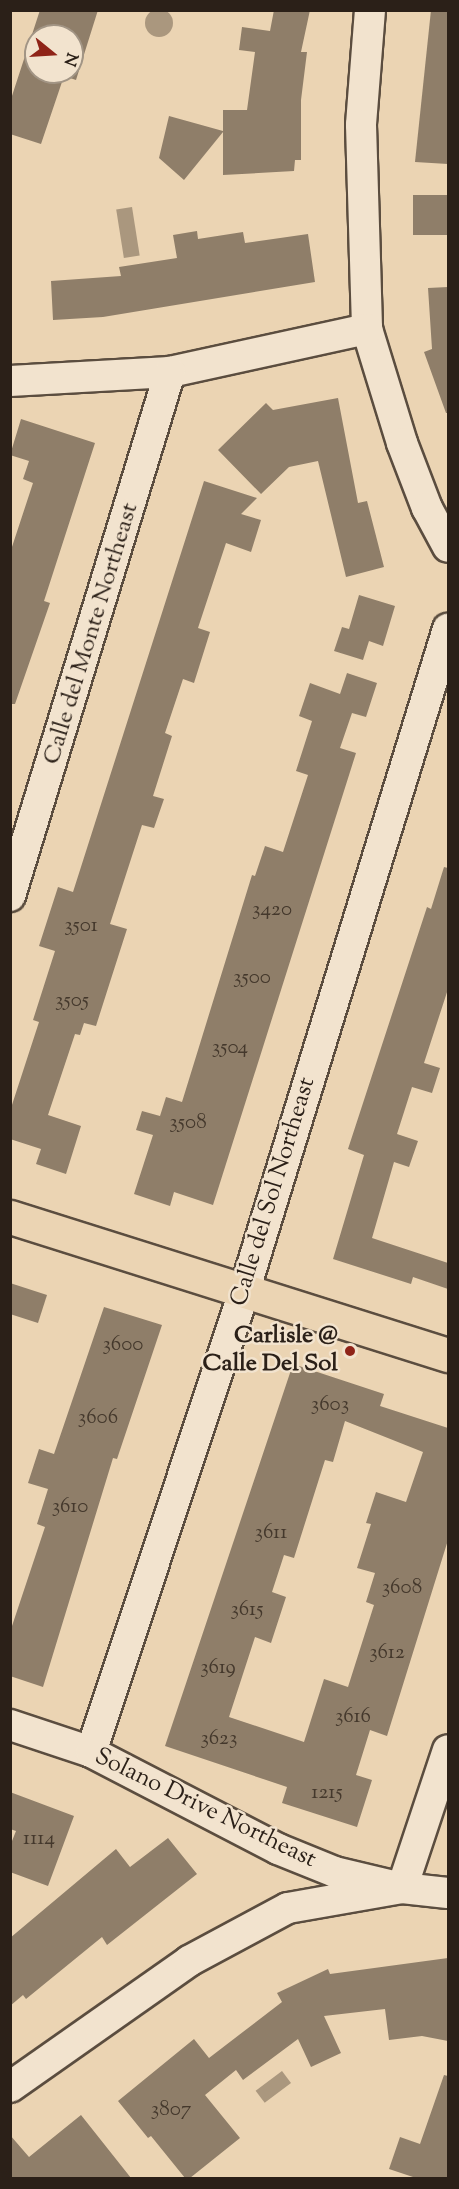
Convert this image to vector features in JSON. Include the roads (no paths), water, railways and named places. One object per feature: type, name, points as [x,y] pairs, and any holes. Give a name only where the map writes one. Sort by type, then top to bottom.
[{"type":"main road","points":[[10,1217],[448,1355]]},
{"type":"street","points":[[370,10],[361,125],[367,329],[402,443],[427,508],[448,547]]},
{"type":"street","points":[[10,381],[170,372],[367,329]]},
{"type":"street","name":"Calle del Monte Northeast","points":[[10,896],[170,372]]},
{"type":"street","name":"Calle del Sol Northeast","points":[[91,1752],[244,1292],[448,629]]},
{"type":"street","name":"Solano Drive Northeast","points":[[10,1725],[91,1752],[278,1849],[335,1872],[402,1888]]},
{"type":"street","points":[[402,1888],[448,1750]]},
{"type":"street","points":[[10,2087],[189,1961],[288,1908],[402,1888],[448,1893]]},
{"type":"place","name":"Carlisle @ Calle Del Sol","points":[[350,1351]]}]
